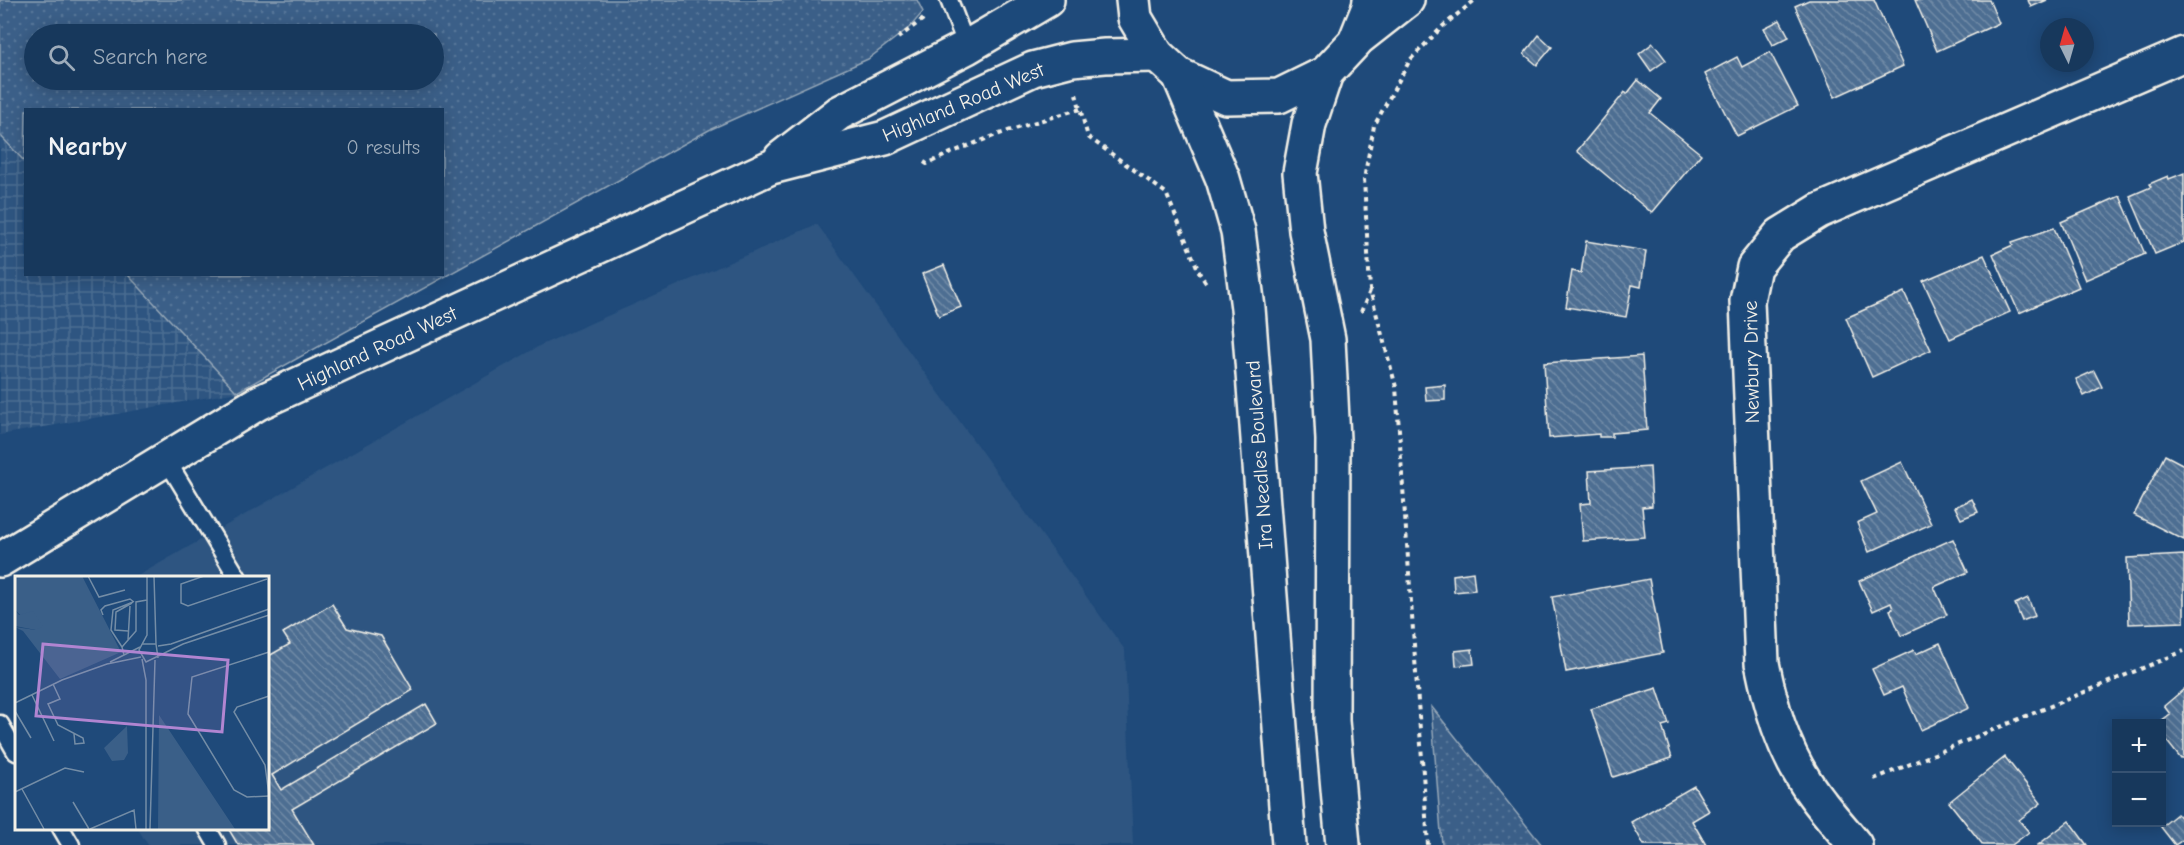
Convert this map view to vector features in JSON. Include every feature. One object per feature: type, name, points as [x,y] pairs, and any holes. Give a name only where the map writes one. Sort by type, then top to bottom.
[{"type":"main road","name":"Highland Road West","points":[[771,167],[839,113],[967,47],[1047,0]]},
{"type":"main road","name":"Ira Needles Boulevard","points":[[1133,0],[1135,18],[1168,65],[1223,179],[1238,231],[1248,308],[1289,845]]},
{"type":"main road","points":[[1355,42],[1370,0]]},
{"type":"main road","points":[[1168,65],[1226,97],[1279,96],[1326,73],[1355,42],[1407,0]]},
{"type":"main road","name":"Newbury Drive","points":[[1855,845],[1807,784],[1787,747],[1770,704],[1762,663],[1747,301],[1754,267],[1780,235],[1819,211],[2184,54]]},
{"type":"main road","name":"Highland Road West","points":[[0,560],[258,403],[771,167],[885,138],[1033,69],[1072,59],[1168,65]]},
{"type":"main road","points":[[1326,73],[1309,124],[1300,173],[1306,231],[1328,339],[1334,440],[1332,721],[1343,845]]},
{"type":"lane","points":[[949,0],[967,47]]},
{"type":"lane","points":[[166,459],[237,576]]},
{"type":"lane","points":[[0,724],[15,750]]},
{"type":"lane","points":[[63,830],[71,845]]},
{"type":"lane","points":[[208,830],[217,845]]},
{"type":"path","points":[[1428,845],[1396,387],[1370,290],[1364,179],[1374,126],[1410,60],[1443,26],[1475,0]]},
{"type":"path","points":[[1075,91],[1088,137],[1166,193],[1200,273]]},
{"type":"path","points":[[927,164],[994,135],[1080,109]]},
{"type":"path","points":[[1874,779],[2184,651]]},
{"type":"shaded area","points":[[0,0],[917,0],[923,12],[910,27],[868,59],[709,130],[237,392],[129,276],[444,276],[444,108],[24,108],[24,161],[0,135]]},
{"type":"shaded area","points":[[0,135],[24,161],[24,276],[129,276],[237,392],[0,435]]},
{"type":"shaded area","points":[[817,224],[1125,650],[1133,845],[148,845],[139,830],[268,830],[268,576],[137,576],[541,345]]},
{"type":"shaded area","points":[[1431,706],[1542,845],[1442,845]]},
{"type":"building","points":[[1809,0],[1874,0],[1903,66],[1835,97],[1795,6]]},
{"type":"building","points":[[1915,0],[1989,0],[1999,23],[1937,51]]},
{"type":"building","points":[[2028,0],[2047,0],[2031,7]]},
{"type":"building","points":[[1780,20],[1789,37],[1773,45],[1764,28]]},
{"type":"building","points":[[1539,35],[1552,47],[1537,65],[1524,54]]},
{"type":"building","points":[[1653,43],[1666,60],[1651,71],[1639,54]]},
{"type":"building","points":[[1770,52],[1798,106],[1737,136],[1705,74],[1737,57],[1742,67]]},
{"type":"building","points":[[1638,80],[1661,99],[1650,113],[1701,154],[1652,213],[1577,151],[1625,92],[1627,94]]},
{"type":"building","points":[[2184,173],[2184,242],[2155,254],[2130,196],[2151,187],[2149,184],[2168,176],[2169,179]]},
{"type":"building","points":[[2120,196],[2145,254],[2085,280],[2061,222]]},
{"type":"building","points":[[2054,228],[2079,287],[2019,313],[1993,254],[2013,245],[2012,242]]},
{"type":"building","points":[[1586,241],[1646,251],[1641,287],[1632,285],[1626,317],[1566,307],[1572,271],[1581,273]]},
{"type":"building","points":[[1984,255],[2010,312],[1950,339],[1923,281]]},
{"type":"building","points":[[944,265],[961,307],[939,316],[922,274]]},
{"type":"building","points":[[1904,292],[1931,350],[1872,377],[1846,318]]},
{"type":"building","points":[[1642,356],[1647,430],[1612,433],[1612,437],[1599,437],[1599,434],[1549,438],[1544,363]]},
{"type":"building","points":[[2094,371],[2102,387],[2084,396],[2076,379]]},
{"type":"building","points":[[1445,385],[1445,400],[1426,401],[1425,387]]},
{"type":"building","points":[[2165,455],[2184,465],[2184,540],[2134,515]]},
{"type":"building","points":[[1902,462],[1931,524],[1869,552],[1857,523],[1877,514],[1861,481]]},
{"type":"building","points":[[1650,467],[1652,506],[1642,507],[1645,537],[1583,541],[1580,504],[1591,503],[1589,471]]},
{"type":"building","points":[[1972,499],[1978,512],[1961,519],[1955,507]]},
{"type":"building","points":[[1953,539],[1968,572],[1934,587],[1947,615],[1901,636],[1890,610],[1893,609],[1891,603],[1873,611],[1859,581]]},
{"type":"building","points":[[2184,555],[2184,622],[2129,624],[2127,558]]},
{"type":"building","points":[[1473,572],[1475,590],[1454,592],[1453,575]]},
{"type":"building","points":[[1649,579],[1663,653],[1566,672],[1552,597]]},
{"type":"building","points":[[2028,598],[2035,616],[2022,621],[2015,604]]},
{"type":"building","points":[[332,604],[347,628],[381,636],[413,690],[272,775],[281,790],[426,704],[437,723],[292,809],[314,845],[238,845],[229,830],[268,830],[268,656],[290,644],[283,633]]},
{"type":"building","points":[[1940,643],[1969,708],[1921,730],[1902,687],[1884,695],[1872,669],[1914,650],[1916,654]]},
{"type":"building","points":[[1472,649],[1474,664],[1456,666],[1455,651]]},
{"type":"building","points":[[1657,688],[1669,724],[1662,726],[1672,758],[1613,777],[1591,709]]},
{"type":"building","points":[[2184,689],[2184,757],[2181,759],[2166,740],[2166,719],[2164,719],[2170,714],[2164,706]]},
{"type":"building","points":[[2005,757],[2041,803],[2019,820],[2029,832],[2012,845],[1983,845],[1949,802]]},
{"type":"building","points":[[1694,786],[1709,811],[1692,821],[1706,845],[1644,845],[1631,822]]},
{"type":"building","points":[[2177,814],[2184,822],[2184,839],[2175,845],[2161,827],[2166,827],[2166,823]]},
{"type":"building","points":[[2069,821],[2087,845],[2038,845]]}]
